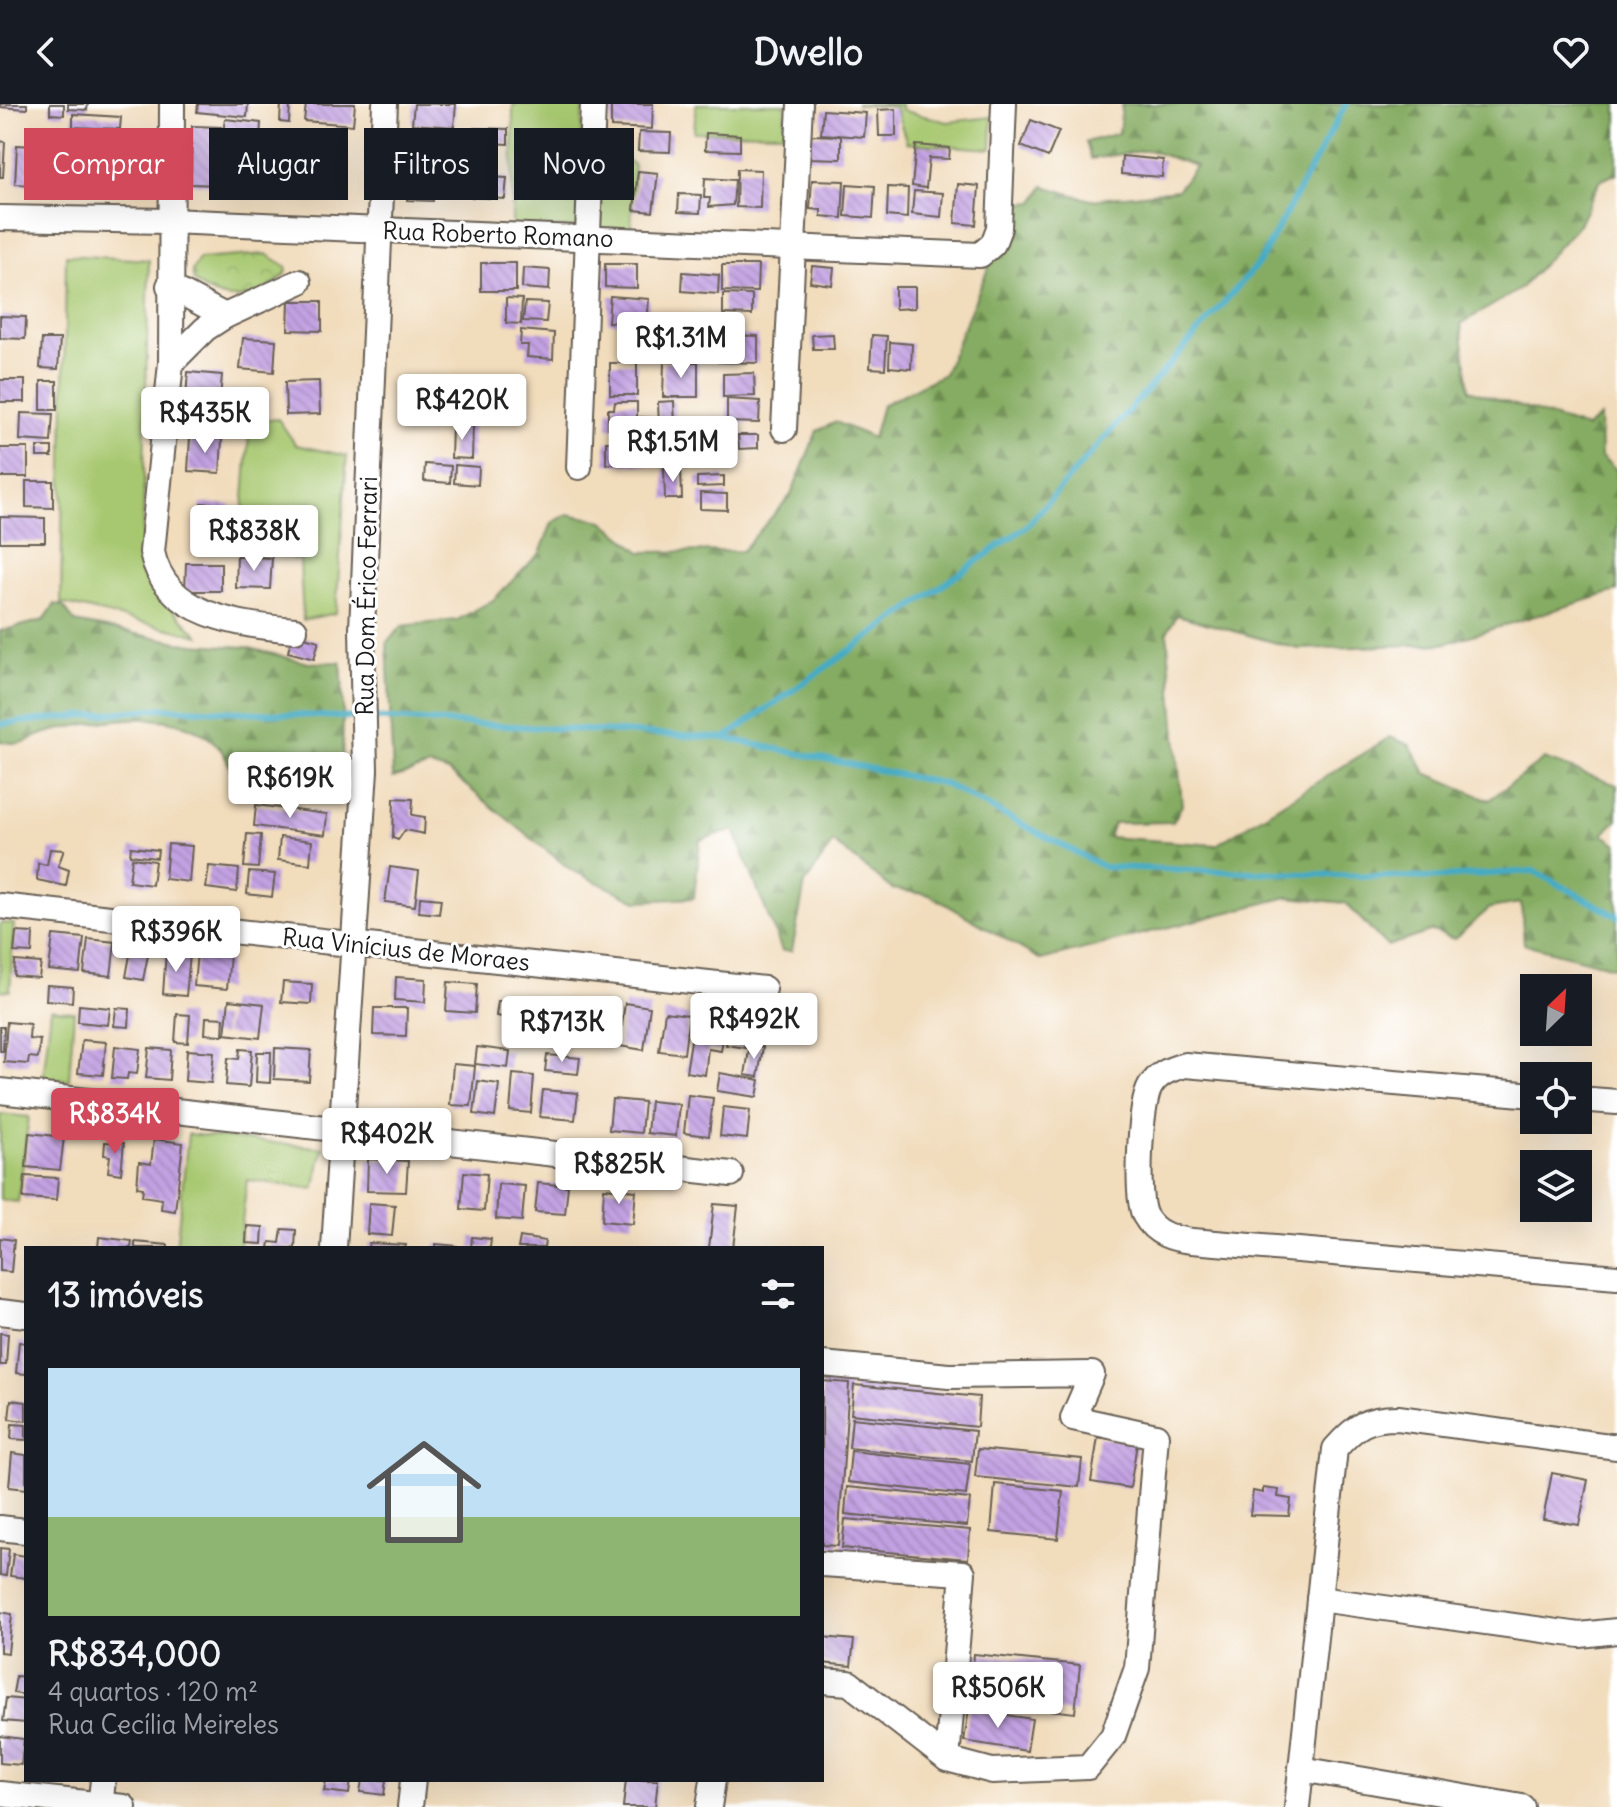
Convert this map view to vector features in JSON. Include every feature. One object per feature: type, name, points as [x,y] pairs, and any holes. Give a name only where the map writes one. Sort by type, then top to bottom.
[{"type":"street","points":[[172,104],[169,221],[171,363],[152,552],[156,574],[175,596],[234,624],[295,630]]},
{"type":"street","name":"Rua Dom Érico Ferrari","points":[[334,1246],[365,770],[362,629],[382,230],[385,104]]},
{"type":"street","points":[[579,467],[593,104]]},
{"type":"street","points":[[784,429],[800,104]]},
{"type":"street","name":"Rua Roberto Romano","points":[[0,218],[169,221],[980,255],[993,244],[999,228],[1004,104]]},
{"type":"street","points":[[171,363],[205,329],[225,316],[299,282]]},
{"type":"street","points":[[169,286],[225,316]]},
{"type":"street","name":"Rua Vinícius de Moraes","points":[[0,906],[764,989]]},
{"type":"street","points":[[1520,1094],[1185,1065],[1171,1069],[1158,1076],[1144,1104],[1140,1194],[1144,1215],[1170,1238],[1192,1241],[1617,1277]]},
{"type":"street","points":[[0,1091],[731,1174]]},
{"type":"street","points":[[1592,1100],[1617,1102]]},
{"type":"street","points":[[0,1312],[24,1315]]},
{"type":"street","points":[[824,1364],[949,1376],[1092,1374],[1073,1418],[1156,1436],[1137,1668],[1113,1736],[1088,1767],[992,1771],[947,1759],[849,1683],[824,1681]]},
{"type":"street","points":[[1297,1807],[1335,1449],[1372,1418],[1398,1418],[1617,1447]]},
{"type":"street","points":[[0,1528],[24,1531]]},
{"type":"street","points":[[824,1564],[963,1573],[947,1759]]},
{"type":"street","points":[[1319,1599],[1580,1635],[1617,1631]]},
{"type":"street","points":[[1301,1769],[1522,1807]]},
{"type":"street","points":[[410,1807],[413,1782]]},
{"type":"street","points":[[709,1807],[713,1782]]},
{"type":"street","points":[[0,1794],[107,1800]]},
{"type":"green space","points":[[513,104],[583,104],[582,128],[514,128],[514,200],[578,200],[577,228],[512,227]]},
{"type":"green space","points":[[696,104],[785,104],[785,133],[694,132]]},
{"type":"green space","points":[[856,104],[901,104],[901,110],[947,122],[992,117],[991,149],[907,143],[895,107]]},
{"type":"green space","points":[[1122,104],[1617,104],[1617,173],[1600,181],[1580,223],[1520,289],[1461,324],[1469,390],[1586,428],[1600,417],[1601,457],[1617,470],[1617,591],[1443,644],[1298,649],[1177,615],[1167,632],[1182,805],[1173,822],[1114,823],[1109,837],[1216,845],[1390,737],[1410,745],[1426,773],[1489,800],[1544,759],[1617,785],[1617,820],[1603,834],[1617,844],[1617,968],[1524,944],[1521,903],[1490,908],[1454,939],[1433,931],[1387,946],[1345,903],[1288,897],[1041,960],[930,895],[892,889],[833,842],[805,884],[792,951],[782,951],[734,830],[700,840],[694,898],[637,901],[571,870],[449,772],[430,766],[393,778],[387,642],[402,626],[457,620],[493,600],[540,553],[552,523],[568,514],[603,521],[641,552],[742,551],[791,495],[817,431],[836,422],[873,438],[882,405],[944,374],[1015,204],[1034,202],[1044,186],[1091,200],[1177,190],[1196,166],[1148,150],[1091,159],[1086,142],[1119,133]]},
{"type":"green space","points":[[601,200],[632,200],[631,229],[600,228]]},
{"type":"green space","points":[[266,254],[286,266],[287,272],[277,282],[254,295],[230,298],[206,290],[194,281],[192,271],[199,259]]},
{"type":"green space","points":[[66,255],[149,260],[142,561],[150,586],[199,636],[61,603]]},
{"type":"green space","points":[[278,419],[296,445],[347,456],[336,613],[303,620],[300,560],[240,549],[250,422]]},
{"type":"green space","points":[[55,604],[63,606],[75,622],[189,644],[246,647],[308,663],[340,662],[343,722],[339,783],[313,785],[234,775],[219,747],[202,734],[162,720],[117,720],[44,733],[23,742],[0,741],[0,631],[44,620]]},
{"type":"green space","points":[[0,923],[14,924],[10,991],[0,990]]},
{"type":"green space","points":[[51,1009],[74,1012],[69,1080],[43,1079]]},
{"type":"green space","points":[[0,1114],[29,1117],[18,1202],[0,1200]]},
{"type":"green space","points":[[188,1134],[323,1148],[314,1189],[247,1180],[239,1246],[176,1246]]},
{"type":"building","points":[[0,104],[27,104],[27,109],[0,107]]},
{"type":"building","points":[[50,104],[64,104],[64,115],[50,114]]},
{"type":"building","points":[[68,104],[88,104],[87,110],[68,109]]},
{"type":"building","points":[[198,104],[248,104],[247,117],[197,112]]},
{"type":"building","points":[[281,104],[290,104],[289,123],[280,122]]},
{"type":"building","points":[[306,104],[355,104],[353,125],[304,121]]},
{"type":"building","points":[[414,104],[456,104],[454,127],[412,124]]},
{"type":"building","points":[[611,104],[653,104],[652,129],[611,127]]},
{"type":"building","points":[[896,109],[896,136],[879,136],[878,110]]},
{"type":"building","points":[[823,110],[866,113],[864,137],[821,134]]},
{"type":"building","points":[[73,114],[121,117],[120,128],[73,127]]},
{"type":"building","points":[[225,119],[261,123],[261,128],[224,128]]},
{"type":"building","points":[[1031,120],[1059,131],[1048,157],[1021,146]]},
{"type":"building","points":[[221,127],[209,128],[209,185],[193,184],[192,128]]},
{"type":"building","points":[[498,129],[508,129],[508,144],[498,143]]},
{"type":"building","points":[[639,132],[671,133],[670,152],[638,151]]},
{"type":"building","points":[[706,133],[740,135],[740,151],[705,150]]},
{"type":"building","points":[[810,135],[841,136],[841,159],[809,158]]},
{"type":"building","points":[[0,141],[5,142],[3,177],[0,177]]},
{"type":"building","points":[[17,145],[24,145],[24,185],[15,184]]},
{"type":"building","points":[[916,145],[950,148],[949,159],[929,158],[926,188],[912,186]]},
{"type":"building","points":[[1122,156],[1163,160],[1162,177],[1121,174]]},
{"type":"building","points":[[737,169],[761,170],[760,208],[736,207]]},
{"type":"building","points":[[638,171],[658,173],[653,212],[634,210]]},
{"type":"building","points":[[498,177],[507,178],[505,199],[498,199]]},
{"type":"building","points":[[705,178],[735,180],[733,205],[709,207],[710,198],[704,198]]},
{"type":"building","points":[[812,180],[844,181],[842,218],[821,216],[821,210],[810,209]]},
{"type":"building","points":[[847,184],[875,186],[873,218],[845,216]]},
{"type":"building","points":[[958,184],[979,186],[976,225],[955,223]]},
{"type":"building","points":[[888,187],[908,188],[907,218],[887,216]]},
{"type":"building","points":[[914,191],[943,193],[941,217],[912,214]]},
{"type":"building","points":[[679,194],[701,195],[700,213],[678,212]]},
{"type":"building","points":[[481,263],[516,263],[516,291],[481,291]]},
{"type":"building","points":[[605,264],[637,264],[637,288],[605,287]]},
{"type":"building","points":[[722,265],[758,265],[757,292],[722,291]]},
{"type":"building","points":[[812,266],[834,268],[832,285],[810,282]]},
{"type":"building","points":[[523,268],[550,270],[549,290],[522,288]]},
{"type":"building","points":[[683,272],[719,275],[718,294],[682,291]]},
{"type":"building","points":[[895,287],[915,287],[915,308],[895,309]]},
{"type":"building","points":[[723,294],[752,295],[752,315],[723,314]]},
{"type":"building","points":[[610,296],[649,299],[647,325],[608,322]]},
{"type":"building","points":[[506,298],[522,299],[521,324],[506,323]]},
{"type":"building","points":[[289,301],[322,301],[322,331],[288,330]]},
{"type":"building","points":[[525,302],[548,303],[546,322],[523,321]]},
{"type":"building","points":[[0,316],[26,317],[25,339],[0,338]]},
{"type":"building","points":[[680,328],[697,329],[697,358],[680,357]]},
{"type":"building","points":[[521,330],[554,333],[553,359],[527,357],[528,345],[520,345]]},
{"type":"building","points":[[833,334],[834,349],[813,349],[812,335]]},
{"type":"building","points":[[718,335],[758,336],[758,363],[718,362]]},
{"type":"building","points":[[872,335],[887,336],[885,369],[870,368]]},
{"type":"building","points":[[243,338],[276,340],[274,372],[240,369]]},
{"type":"building","points":[[42,339],[60,339],[58,369],[40,368]]},
{"type":"building","points":[[890,342],[912,344],[911,369],[889,367]]},
{"type":"building","points":[[664,362],[698,362],[698,397],[663,397]]},
{"type":"building","points":[[610,363],[637,363],[637,395],[610,395]]},
{"type":"building","points":[[188,372],[222,375],[220,399],[186,397]]},
{"type":"building","points":[[754,373],[755,396],[723,397],[723,374]]},
{"type":"building","points":[[0,380],[25,380],[25,402],[0,402]]},
{"type":"building","points":[[41,381],[57,381],[57,410],[41,410]]},
{"type":"building","points":[[319,381],[320,414],[286,415],[285,382]]},
{"type":"building","points":[[454,392],[474,393],[473,407],[454,406]]},
{"type":"building","points":[[727,399],[760,401],[759,423],[727,422]]},
{"type":"building","points":[[674,401],[675,427],[659,428],[658,402]]},
{"type":"building","points":[[615,402],[637,402],[637,428],[608,428],[608,409],[614,409]]},
{"type":"building","points":[[21,413],[53,414],[51,442],[20,440]]},
{"type":"building","points":[[640,417],[656,418],[656,429],[639,428]]},
{"type":"building","points":[[452,425],[473,425],[472,459],[451,458]]},
{"type":"building","points":[[634,433],[647,433],[647,465],[606,464],[606,442],[634,442]]},
{"type":"building","points":[[738,435],[758,435],[758,448],[739,449]]},
{"type":"building","points":[[190,437],[222,439],[220,473],[188,471]]},
{"type":"building","points":[[697,441],[730,442],[729,467],[682,466],[683,451],[696,452]]},
{"type":"building","points":[[37,447],[52,447],[52,457],[37,457]]},
{"type":"building","points":[[0,448],[28,448],[28,477],[0,477]]},
{"type":"building","points":[[425,464],[451,466],[450,483],[424,481]]},
{"type":"building","points":[[455,465],[479,467],[478,485],[454,483]]},
{"type":"building","points":[[664,468],[681,468],[682,499],[665,499]]},
{"type":"building","points":[[724,476],[724,486],[697,487],[697,477]]},
{"type":"building","points":[[26,481],[53,481],[53,508],[26,507]]},
{"type":"building","points":[[700,493],[727,494],[727,510],[700,509]]},
{"type":"building","points":[[201,503],[231,505],[229,532],[199,529]]},
{"type":"building","points":[[0,517],[45,518],[45,542],[0,542]]},
{"type":"building","points":[[237,556],[272,558],[270,589],[236,588]]},
{"type":"building","points":[[186,563],[221,563],[221,591],[185,591]]},
{"type":"building","points":[[292,634],[319,641],[314,659],[288,652]]},
{"type":"building","points":[[394,798],[413,799],[412,815],[425,817],[424,834],[405,830],[398,840],[393,838]]},
{"type":"building","points":[[256,805],[327,814],[325,835],[254,826]]},
{"type":"building","points":[[247,834],[261,835],[258,868],[244,867]]},
{"type":"building","points":[[280,837],[312,841],[310,864],[278,860]]},
{"type":"building","points":[[168,844],[192,846],[189,882],[165,879]]},
{"type":"building","points":[[131,847],[158,850],[157,858],[130,855]]},
{"type":"building","points":[[50,849],[64,850],[58,866],[69,870],[66,886],[37,880],[38,863],[47,865]]},
{"type":"building","points":[[132,858],[155,861],[152,885],[129,882]]},
{"type":"building","points":[[209,866],[239,869],[237,892],[206,888]]},
{"type":"building","points":[[390,867],[419,871],[415,906],[385,902]]},
{"type":"building","points":[[249,872],[275,874],[272,897],[247,894]]},
{"type":"building","points":[[420,897],[441,899],[439,914],[419,912]]},
{"type":"building","points":[[16,932],[33,933],[32,953],[14,952]]},
{"type":"building","points":[[53,935],[84,938],[80,973],[49,970]]},
{"type":"building","points":[[88,939],[115,942],[111,976],[84,973]]},
{"type":"building","points":[[123,941],[150,945],[143,980],[126,977],[130,955],[121,954]]},
{"type":"building","points":[[166,951],[190,954],[186,996],[163,994]]},
{"type":"building","points":[[197,952],[230,955],[227,989],[194,986]]},
{"type":"building","points":[[15,961],[41,963],[39,978],[14,976]]},
{"type":"building","points":[[396,977],[426,979],[425,1002],[395,1000]]},
{"type":"building","points":[[283,982],[312,984],[311,1004],[281,1002]]},
{"type":"building","points":[[448,982],[477,984],[475,1013],[446,1011]]},
{"type":"building","points":[[47,985],[73,987],[72,1002],[46,1000]]},
{"type":"building","points":[[229,1000],[264,1004],[260,1038],[225,1034]]},
{"type":"building","points":[[498,1001],[516,1003],[513,1019],[496,1016]]},
{"type":"building","points":[[625,1003],[650,1007],[644,1050],[619,1046]]},
{"type":"building","points":[[79,1005],[110,1008],[108,1025],[78,1022]]},
{"type":"building","points":[[116,1008],[130,1009],[129,1027],[114,1026]]},
{"type":"building","points":[[374,1008],[407,1008],[406,1036],[373,1035]]},
{"type":"building","points":[[665,1012],[689,1015],[684,1054],[659,1051]]},
{"type":"building","points":[[177,1014],[190,1015],[188,1043],[175,1042]]},
{"type":"building","points":[[695,1016],[726,1021],[721,1051],[708,1049],[705,1075],[686,1072]]},
{"type":"building","points":[[206,1017],[224,1018],[223,1035],[205,1034]]},
{"type":"building","points":[[741,1019],[752,1021],[747,1048],[726,1045],[730,1024],[740,1026]]},
{"type":"building","points":[[7,1022],[30,1024],[29,1039],[40,1040],[38,1058],[29,1057],[28,1064],[4,1062]]},
{"type":"building","points":[[0,1027],[4,1027],[3,1051],[0,1051]]},
{"type":"building","points":[[82,1040],[106,1042],[103,1075],[78,1073]]},
{"type":"building","points":[[750,1044],[763,1047],[758,1077],[745,1075]]},
{"type":"building","points":[[115,1046],[140,1049],[137,1074],[128,1073],[127,1079],[112,1078]]},
{"type":"building","points":[[477,1047],[510,1051],[508,1068],[475,1064]]},
{"type":"building","points":[[149,1048],[171,1050],[169,1080],[146,1078]]},
{"type":"building","points":[[275,1048],[311,1050],[309,1081],[274,1079]]},
{"type":"building","points":[[240,1049],[252,1050],[249,1087],[226,1085],[228,1058],[239,1059]]},
{"type":"building","points":[[187,1050],[214,1052],[211,1083],[185,1081]]},
{"type":"building","points":[[257,1052],[271,1052],[270,1083],[256,1082]]},
{"type":"building","points":[[547,1055],[580,1058],[578,1074],[545,1071]]},
{"type":"building","points":[[453,1064],[475,1066],[471,1106],[450,1105]]},
{"type":"building","points":[[720,1073],[760,1080],[757,1097],[717,1091]]},
{"type":"building","points":[[513,1074],[534,1076],[531,1113],[510,1111]]},
{"type":"building","points":[[478,1081],[499,1084],[495,1117],[474,1114]]},
{"type":"building","points":[[543,1090],[578,1093],[575,1120],[540,1117]]},
{"type":"building","points":[[688,1095],[713,1098],[709,1136],[684,1133]]},
{"type":"building","points":[[612,1099],[644,1102],[641,1133],[609,1130]]},
{"type":"building","points":[[650,1101],[679,1104],[676,1136],[647,1133]]},
{"type":"building","points":[[723,1107],[750,1110],[747,1139],[720,1136]]},
{"type":"building","points":[[29,1133],[64,1137],[60,1170],[26,1167]]},
{"type":"building","points":[[154,1139],[183,1143],[175,1211],[161,1209],[162,1199],[142,1196],[143,1188],[137,1187],[139,1162],[151,1164]]},
{"type":"building","points":[[105,1142],[124,1143],[121,1174],[108,1172],[110,1156],[104,1155]]},
{"type":"building","points":[[368,1159],[408,1161],[406,1192],[367,1191]]},
{"type":"building","points":[[464,1172],[487,1174],[484,1211],[461,1209]]},
{"type":"building","points":[[25,1176],[58,1178],[56,1200],[23,1198]]},
{"type":"building","points":[[538,1183],[568,1186],[565,1214],[535,1212]]},
{"type":"building","points":[[498,1184],[525,1186],[522,1221],[496,1219]]},
{"type":"building","points":[[604,1188],[636,1191],[633,1224],[602,1221]]},
{"type":"building","points":[[369,1203],[395,1205],[392,1236],[367,1234]]},
{"type":"building","points":[[714,1204],[738,1206],[733,1246],[709,1246]]},
{"type":"building","points":[[247,1226],[263,1227],[262,1244],[246,1243]]},
{"type":"building","points":[[282,1229],[296,1230],[295,1246],[269,1246],[270,1242],[280,1243]]},
{"type":"building","points":[[99,1237],[132,1241],[131,1246],[98,1246]]},
{"type":"building","points":[[472,1237],[491,1239],[490,1246],[471,1246]]},
{"type":"building","points":[[520,1237],[545,1241],[544,1246],[518,1246]]},
{"type":"building","points":[[0,1238],[14,1240],[11,1272],[0,1271]]},
{"type":"building","points":[[135,1242],[168,1245],[168,1246],[135,1246]]},
{"type":"building","points":[[369,1243],[406,1245],[406,1246],[369,1246]]},
{"type":"building","points":[[0,1333],[8,1334],[6,1365],[0,1365]]},
{"type":"building","points":[[19,1342],[24,1343],[24,1374],[16,1373]]},
{"type":"building","points":[[824,1381],[849,1383],[838,1546],[824,1545]]},
{"type":"building","points":[[854,1385],[979,1397],[977,1427],[851,1414]]},
{"type":"building","points":[[11,1400],[24,1402],[24,1421],[9,1419]]},
{"type":"building","points":[[852,1418],[975,1431],[972,1461],[849,1448]]},
{"type":"building","points":[[12,1424],[24,1425],[24,1440],[11,1439]]},
{"type":"building","points":[[1098,1437],[1137,1443],[1130,1488],[1091,1482]]},
{"type":"building","points":[[978,1449],[1082,1459],[1079,1487],[975,1477]]},
{"type":"building","points":[[851,1451],[970,1464],[966,1495],[848,1482]]},
{"type":"building","points":[[12,1453],[24,1455],[24,1489],[9,1487]]},
{"type":"building","points":[[1552,1473],[1588,1480],[1579,1525],[1543,1519]]},
{"type":"building","points":[[995,1484],[1063,1491],[1058,1539],[991,1532]]},
{"type":"building","points":[[847,1487],[970,1499],[967,1526],[845,1514]]},
{"type":"building","points":[[1263,1488],[1279,1490],[1278,1497],[1291,1499],[1289,1516],[1250,1515],[1253,1491],[1263,1493]]},
{"type":"building","points":[[845,1519],[970,1530],[968,1559],[842,1548]]},
{"type":"building","points":[[0,1548],[9,1549],[6,1576],[0,1575]]},
{"type":"building","points":[[13,1554],[24,1556],[24,1578],[10,1576]]},
{"type":"building","points":[[0,1612],[12,1614],[8,1653],[0,1652]]},
{"type":"building","points":[[824,1637],[854,1640],[851,1666],[824,1663]]},
{"type":"building","points":[[974,1654],[1080,1665],[1075,1713],[969,1701]]},
{"type":"building","points":[[16,1676],[24,1677],[24,1695],[13,1693]]},
{"type":"building","points":[[6,1698],[24,1700],[24,1723],[3,1721]]},
{"type":"building","points":[[969,1709],[1032,1719],[1027,1751],[964,1741]]},
{"type":"building","points":[[0,1736],[24,1739],[21,1765],[0,1763]]},
{"type":"building","points":[[326,1782],[351,1782],[349,1794],[324,1791]]},
{"type":"building","points":[[362,1782],[386,1782],[384,1795],[360,1792]]},
{"type":"building","points":[[626,1782],[658,1782],[655,1807],[623,1807]]},
{"type":"waterway","points":[[725,738],[1026,527],[1259,263],[1346,104]]},
{"type":"waterway","points":[[0,724],[163,708],[359,718]]},
{"type":"waterway","points":[[370,718],[724,738],[945,784],[1104,867],[1426,878],[1534,871],[1617,916]]}]
